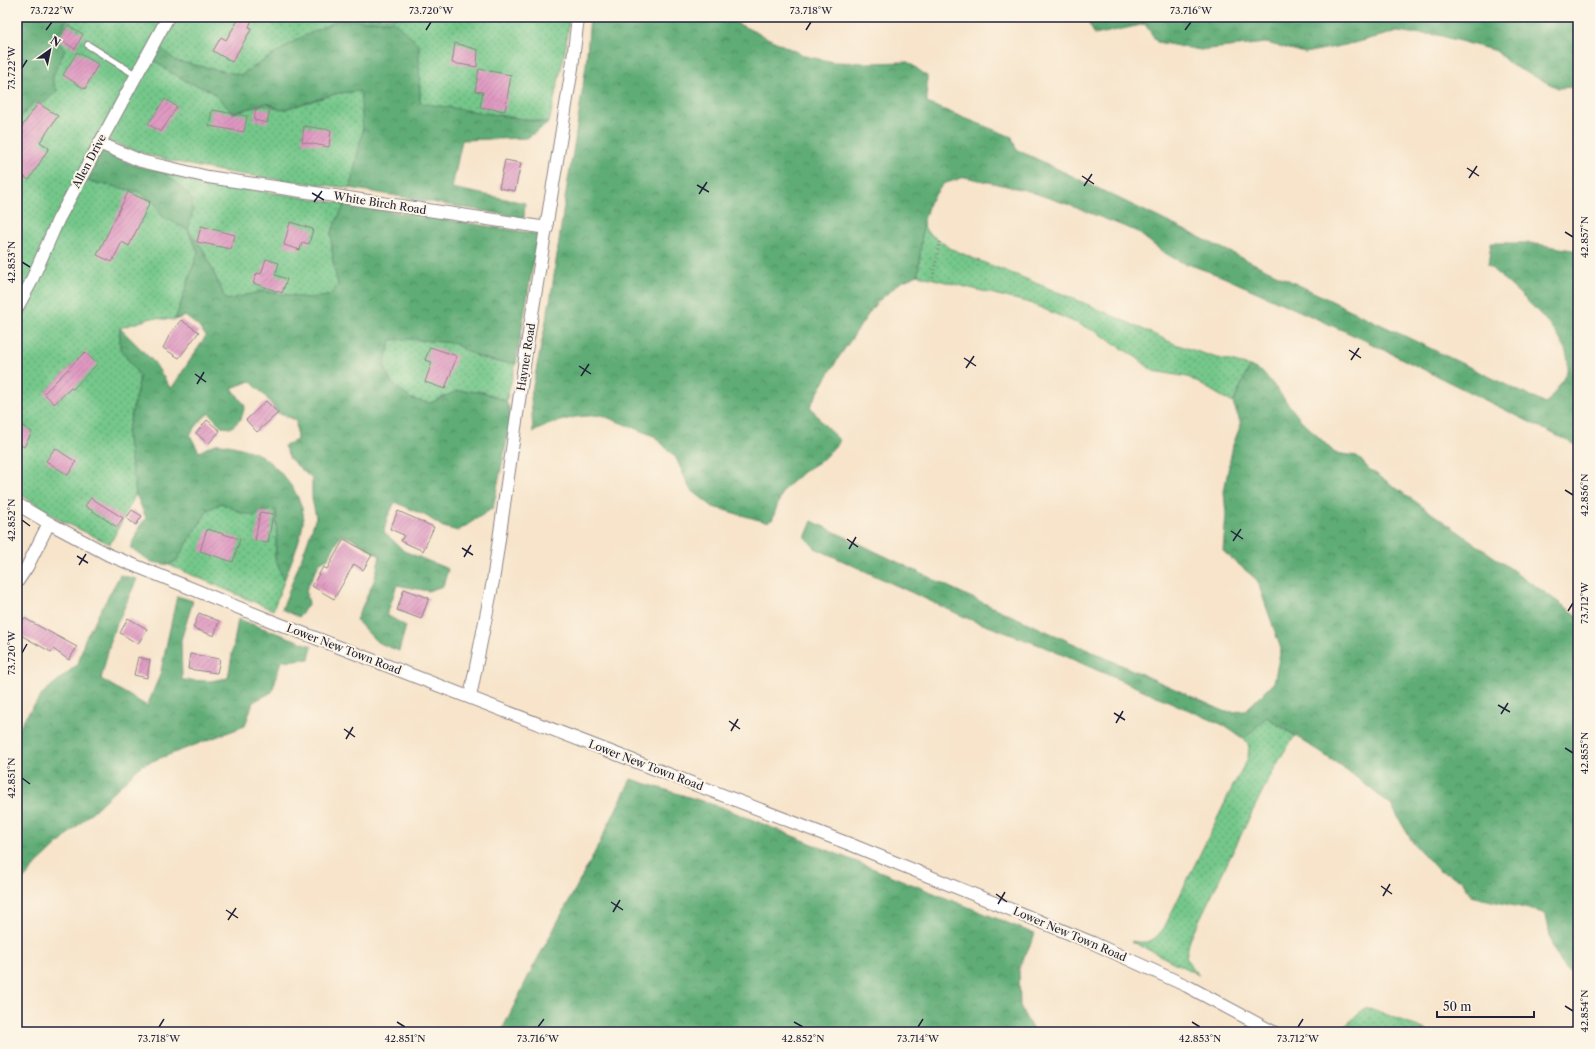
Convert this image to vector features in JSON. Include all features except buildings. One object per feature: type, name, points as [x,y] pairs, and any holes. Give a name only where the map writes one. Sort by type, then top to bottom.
[{"type":"street","name":"Allen Drive","points":[[17,308],[30,284],[58,220],[98,143],[168,17]]},
{"type":"street","name":"Hayner Road","points":[[470,697],[493,581],[527,345],[572,68],[578,17]]},
{"type":"street","name":"White Birch Road","points":[[98,143],[141,161],[208,177],[547,228]]},
{"type":"street","name":"Lower New Town Road","points":[[17,504],[49,523],[114,557],[274,622],[867,851],[1085,940],[1186,986],[1273,1032]]},
{"type":"street","points":[[17,582],[27,567],[49,523]]},
{"type":"lane","points":[[88,45],[136,75]]},
{"type":"path","points":[[933,278],[940,241]]},
{"type":"green space","points":[[17,17],[69,17],[56,39],[65,50],[52,78],[57,91],[44,103],[34,102],[18,120]]},
{"type":"green space","points":[[69,17],[81,17],[89,21],[92,17],[570,17],[565,51],[549,123],[420,103],[419,45],[298,39],[241,75],[176,61],[159,47],[153,59],[167,70],[188,82],[211,91],[233,113],[267,103],[281,110],[339,93],[361,91],[363,130],[350,188],[257,177],[196,166],[166,160],[108,141],[88,181],[140,192],[155,203],[162,216],[178,184],[163,172],[206,185],[275,193],[345,204],[331,232],[333,262],[338,285],[329,296],[307,298],[263,291],[226,300],[203,249],[189,232],[198,252],[175,320],[152,318],[120,328],[120,348],[140,377],[127,434],[136,494],[110,544],[60,520],[17,492],[17,120],[34,102],[52,78],[65,50],[56,39]]},
{"type":"green space","points":[[590,17],[724,17],[805,56],[834,62],[908,62],[927,76],[927,103],[1012,137],[1016,149],[1546,404],[1565,375],[1568,367],[1567,354],[1551,326],[1524,298],[1488,265],[1491,243],[1530,243],[1578,251],[1578,446],[1362,339],[1221,276],[1179,261],[1163,252],[1136,231],[1064,203],[1025,190],[965,177],[943,184],[929,203],[923,224],[918,275],[901,282],[876,303],[837,360],[810,406],[820,420],[840,441],[821,461],[803,472],[783,490],[772,520],[766,522],[713,507],[690,489],[676,458],[654,436],[601,415],[575,417],[550,424],[533,432],[531,396],[551,296],[586,65]]},
{"type":"green space","points":[[1085,17],[1578,17],[1578,87],[1558,88],[1511,65],[1496,51],[1438,35],[1396,32],[1350,44],[1305,53],[1266,43],[1200,50],[1157,42],[1145,24],[1095,35]]},
{"type":"green space","points":[[338,20],[393,21],[419,45],[420,103],[549,123],[527,138],[462,140],[452,188],[525,203],[524,218],[350,188],[363,130],[360,91],[339,93],[281,110],[267,103],[233,113],[211,91],[188,82],[167,70],[153,59],[160,47],[176,61],[241,75],[298,39]]},
{"type":"green space","points":[[102,150],[134,165],[163,172],[178,184],[192,199],[192,216],[188,230],[162,216],[155,203],[140,192],[88,181]]},
{"type":"green space","points":[[345,204],[538,234],[516,363],[498,362],[478,357],[453,343],[409,339],[391,340],[384,364],[390,381],[411,399],[430,403],[457,391],[483,392],[506,401],[512,415],[493,508],[458,531],[443,527],[426,516],[395,502],[387,518],[384,532],[404,551],[448,569],[443,586],[428,591],[397,585],[387,615],[406,626],[399,651],[377,642],[356,620],[374,581],[380,556],[353,539],[341,535],[328,558],[320,562],[306,590],[309,603],[299,617],[282,609],[316,517],[312,499],[312,479],[290,459],[284,446],[297,440],[296,420],[278,413],[266,397],[250,381],[232,388],[245,406],[241,419],[231,428],[222,427],[209,413],[201,420],[190,435],[199,452],[209,446],[220,444],[254,452],[263,457],[276,468],[293,489],[301,505],[303,520],[297,547],[284,581],[275,558],[277,530],[276,510],[260,512],[255,516],[242,513],[221,503],[208,510],[177,560],[169,565],[152,562],[130,548],[141,524],[146,518],[136,494],[127,434],[140,377],[120,348],[120,328],[154,362],[171,389],[206,336],[198,326],[185,316],[175,320],[198,252],[188,230],[203,249],[226,300],[263,291],[307,298],[329,296],[338,285],[333,262],[331,232]]},
{"type":"green space","points":[[923,224],[927,232],[950,248],[977,260],[1096,308],[1175,344],[1214,357],[1250,366],[1233,403],[1188,377],[1153,371],[1137,358],[1097,332],[1030,303],[918,275]]},
{"type":"green space","points":[[409,339],[453,343],[478,357],[498,362],[516,363],[506,401],[483,392],[457,391],[430,403],[411,399],[390,381],[384,364],[391,340]]},
{"type":"green space","points":[[1250,366],[1264,373],[1300,419],[1335,453],[1357,456],[1369,469],[1578,616],[1578,969],[1567,971],[1552,947],[1546,914],[1471,896],[1462,880],[1439,871],[1413,843],[1391,805],[1347,770],[1267,717],[1244,739],[1223,725],[1042,646],[969,619],[815,548],[805,538],[812,521],[968,596],[1226,712],[1245,711],[1274,682],[1281,649],[1257,580],[1223,551],[1226,515],[1224,491],[1233,445],[1241,424],[1233,403]]},
{"type":"green space","points":[[221,503],[242,513],[276,509],[277,530],[275,558],[284,581],[273,610],[169,565],[177,560],[208,510]]},
{"type":"green space","points":[[120,575],[137,579],[112,635],[101,679],[147,706],[160,675],[177,596],[193,601],[181,640],[182,680],[210,681],[228,678],[238,619],[312,646],[309,659],[281,661],[272,692],[253,702],[245,726],[142,765],[37,864],[17,887],[17,734],[24,719],[44,692],[78,664],[85,639]]},
{"type":"green space","points":[[1266,717],[1295,736],[1282,755],[1264,788],[1190,939],[1186,957],[1192,968],[1199,975],[1131,941],[1150,941],[1164,928],[1248,758],[1249,746],[1244,739]]},
{"type":"green space","points":[[631,779],[721,807],[1035,934],[1019,969],[1020,1007],[1034,1032],[501,1032],[530,973],[591,860]]},
{"type":"green space","points":[[1370,1008],[1428,1032],[1339,1032],[1363,1009]]}]
